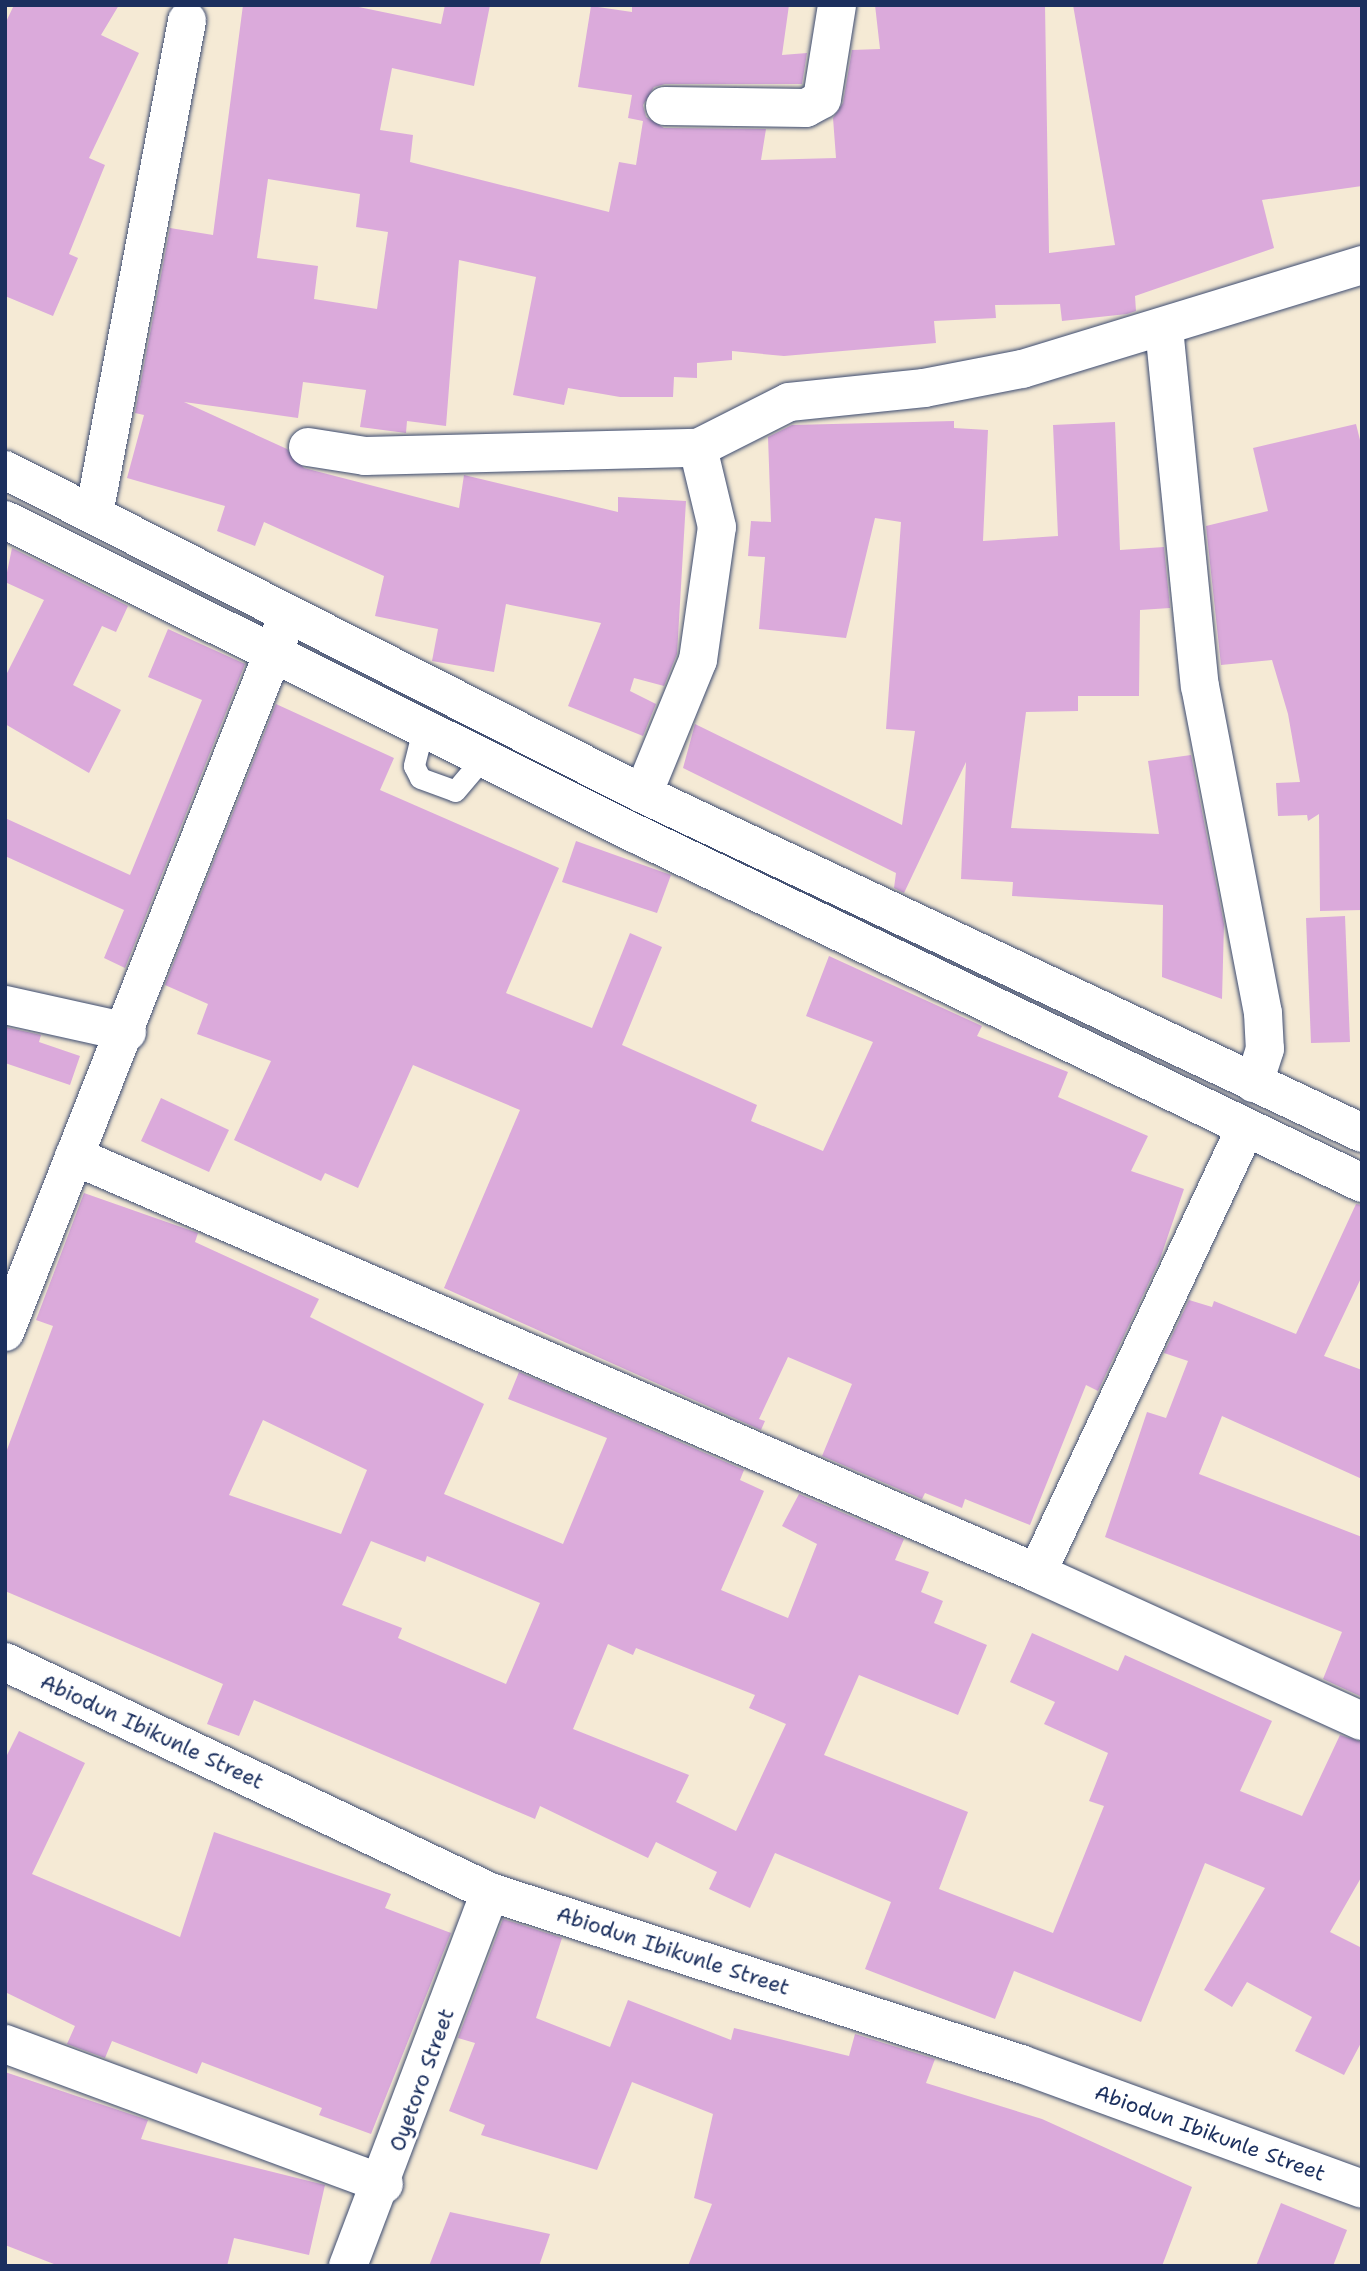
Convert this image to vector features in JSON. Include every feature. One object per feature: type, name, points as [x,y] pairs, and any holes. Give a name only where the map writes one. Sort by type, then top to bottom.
[{"type":"street","points":[[665,106],[806,108],[822,99],[837,5]]},
{"type":"street","points":[[94,514],[110,405],[187,21]]},
{"type":"street","points":[[308,447],[365,456],[698,448],[789,402],[924,388],[1022,369],[1164,328],[1362,265]]},
{"type":"street","points":[[1164,328],[1200,686],[1263,1013],[1265,1049],[1254,1083]]},
{"type":"street","points":[[643,794],[698,660],[717,527],[698,448]]},
{"type":"street","points":[[5,470],[643,794],[1362,1133]]},
{"type":"street","points":[[5,520],[275,652],[482,759],[1244,1130],[1362,1183]]},
{"type":"street","points":[[5,1332],[74,1156],[127,1032],[288,615]]},
{"type":"street","points":[[5,1004],[127,1032]]},
{"type":"street","points":[[1037,1573],[1244,1130]]},
{"type":"street","points":[[74,1156],[1037,1573],[1362,1721]]},
{"type":"street","name":"Abiodun Ibikunle Street","points":[[5,1662],[490,1892],[1021,2064],[1362,2189]]},
{"type":"street","name":"Oyetoro Street","points":[[348,2266],[384,2183],[490,1892]]},
{"type":"street","points":[[5,2045],[384,2183]]},
{"type":"building","points":[[14,5],[119,5],[101,35],[139,53],[89,158],[105,165],[69,254],[78,258],[53,316],[5,296],[5,24]]},
{"type":"building","points":[[243,5],[349,5],[441,24],[445,5],[490,5],[474,86],[392,68],[380,130],[413,135],[410,162],[609,212],[619,162],[636,165],[643,121],[628,118],[632,95],[578,87],[591,6],[632,12],[632,5],[789,5],[782,55],[807,53],[802,84],[665,84],[654,87],[643,105],[646,117],[664,128],[766,129],[761,160],[836,158],[833,118],[843,103],[852,50],[880,49],[875,5],[1045,5],[1049,253],[1115,245],[1073,5],[1362,5],[1362,186],[1262,200],[1274,248],[1135,296],[1136,311],[1062,321],[1060,304],[995,305],[996,318],[934,321],[936,343],[784,356],[732,351],[732,360],[697,363],[697,378],[674,377],[673,397],[620,397],[568,388],[564,405],[513,395],[536,277],[459,260],[446,426],[407,421],[406,433],[360,427],[366,390],[303,382],[298,418],[184,402],[287,449],[304,468],[459,508],[464,475],[618,512],[618,497],[686,501],[677,654],[664,686],[634,678],[630,691],[656,704],[643,736],[568,706],[601,623],[506,604],[494,672],[432,661],[438,629],[375,616],[384,576],[264,522],[255,546],[217,531],[225,506],[127,478],[144,415],[135,413],[170,228],[213,235]],"holes":[[[268,179],[360,194],[356,227],[388,232],[377,309],[314,299],[318,266],[257,258]]]},
{"type":"building","points":[[954,421],[954,428],[988,430],[983,541],[1058,536],[1053,425],[1115,422],[1120,550],[1164,547],[1170,608],[1140,610],[1139,696],[1078,696],[1078,711],[1026,712],[1011,828],[1159,834],[1148,761],[1191,755],[1224,924],[1222,999],[1162,977],[1163,905],[1012,896],[1013,882],[961,879],[966,762],[904,893],[894,888],[896,873],[683,768],[695,724],[902,825],[915,731],[886,729],[901,522],[875,518],[846,638],[759,629],[765,557],[748,556],[751,521],[771,522],[768,437],[792,425]]},
{"type":"building","points":[[1356,424],[1362,448],[1362,910],[1320,911],[1319,814],[1308,821],[1307,815],[1278,816],[1276,783],[1300,782],[1288,714],[1272,660],[1221,665],[1206,526],[1268,511],[1253,448]]},
{"type":"building","points":[[12,548],[128,606],[116,632],[102,626],[73,685],[121,710],[89,773],[5,724],[5,677],[44,600],[5,582]]},
{"type":"building","points":[[168,629],[245,664],[125,968],[104,958],[124,910],[5,856],[5,818],[130,875],[202,700],[148,677]]},
{"type":"building","points":[[276,704],[394,758],[380,790],[559,868],[506,993],[592,1028],[630,933],[662,947],[622,1045],[757,1105],[751,1121],[823,1151],[873,1042],[806,1016],[829,956],[982,1026],[977,1036],[1068,1072],[1058,1097],[1148,1136],[1131,1171],[1184,1189],[1160,1259],[1098,1391],[1086,1385],[1030,1525],[965,1499],[962,1508],[925,1493],[922,1499],[822,1456],[852,1384],[788,1357],[759,1419],[765,1421],[761,1430],[444,1288],[520,1110],[413,1065],[358,1188],[325,1173],[321,1181],[234,1140],[271,1061],[197,1034],[208,1004],[165,985]]},
{"type":"building","points":[[576,841],[671,875],[657,913],[562,882]]},
{"type":"building","points":[[1345,916],[1350,1042],[1311,1043],[1306,918]]},
{"type":"building","points":[[5,1027],[41,1035],[39,1042],[80,1056],[70,1085],[5,1063]]},
{"type":"building","points":[[161,1098],[229,1130],[209,1172],[141,1141]]},
{"type":"building","points":[[84,1193],[198,1233],[195,1242],[319,1299],[310,1317],[484,1404],[444,1494],[563,1544],[607,1438],[508,1399],[519,1372],[744,1470],[740,1480],[764,1491],[721,1590],[788,1618],[817,1544],[782,1526],[799,1494],[904,1539],[895,1560],[929,1572],[921,1592],[943,1601],[934,1623],[987,1645],[958,1715],[859,1675],[824,1755],[968,1812],[939,1889],[1053,1933],[1104,1806],[1089,1801],[1108,1753],[1044,1724],[1055,1702],[1010,1682],[1032,1633],[1118,1671],[1125,1655],[1272,1721],[1240,1791],[1302,1816],[1340,1735],[1362,1742],[1362,1876],[1330,1932],[1362,1948],[1362,2041],[1344,2075],[1295,2051],[1312,2017],[1247,1982],[1232,2007],[1204,1990],[1265,1888],[1205,1863],[1141,2022],[1014,1971],[995,2019],[865,1969],[891,1902],[775,1853],[750,1908],[709,1889],[717,1872],[656,1842],[648,1858],[540,1806],[535,1819],[254,1700],[239,1736],[207,1724],[223,1684],[5,1591],[5,1455],[53,1326],[36,1320]],"holes":[[[263,1420],[367,1470],[341,1534],[229,1495]],[[371,1541],[425,1562],[427,1556],[540,1603],[506,1684],[398,1638],[402,1628],[342,1605]],[[608,1644],[633,1655],[636,1648],[755,1695],[749,1708],[786,1724],[736,1831],[676,1802],[689,1775],[573,1729]]]},
{"type":"building","points":[[1356,1204],[1362,1205],[1362,1276],[1324,1356],[1362,1370],[1362,1479],[1222,1416],[1199,1474],[1362,1537],[1362,1697],[1323,1679],[1342,1632],[1105,1537],[1147,1412],[1166,1418],[1188,1361],[1164,1353],[1189,1300],[1212,1307],[1214,1301],[1296,1334]]},
{"type":"building","points":[[19,1731],[85,1763],[32,1874],[180,1937],[214,1832],[391,1894],[385,1908],[451,1933],[371,2134],[319,2115],[322,2108],[202,2062],[197,2074],[112,2041],[105,2058],[67,2044],[75,2026],[5,1992],[5,1759]]},
{"type":"building","points":[[503,1919],[562,1938],[536,2018],[610,2047],[628,2000],[731,2040],[734,2028],[849,2056],[855,2034],[935,2059],[926,2083],[1042,2119],[1192,2187],[1162,2266],[688,2266],[712,2204],[694,2198],[713,2114],[632,2082],[597,2170],[481,2135],[485,2125],[449,2111],[475,2043],[458,2038]]},
{"type":"building","points":[[5,2072],[148,2120],[141,2139],[325,2185],[309,2255],[234,2238],[227,2266],[59,2266],[5,2245]]},
{"type":"building","points":[[1281,2203],[1347,2230],[1333,2266],[1256,2266]]},
{"type":"building","points":[[450,2212],[550,2234],[539,2266],[429,2266]]}]
